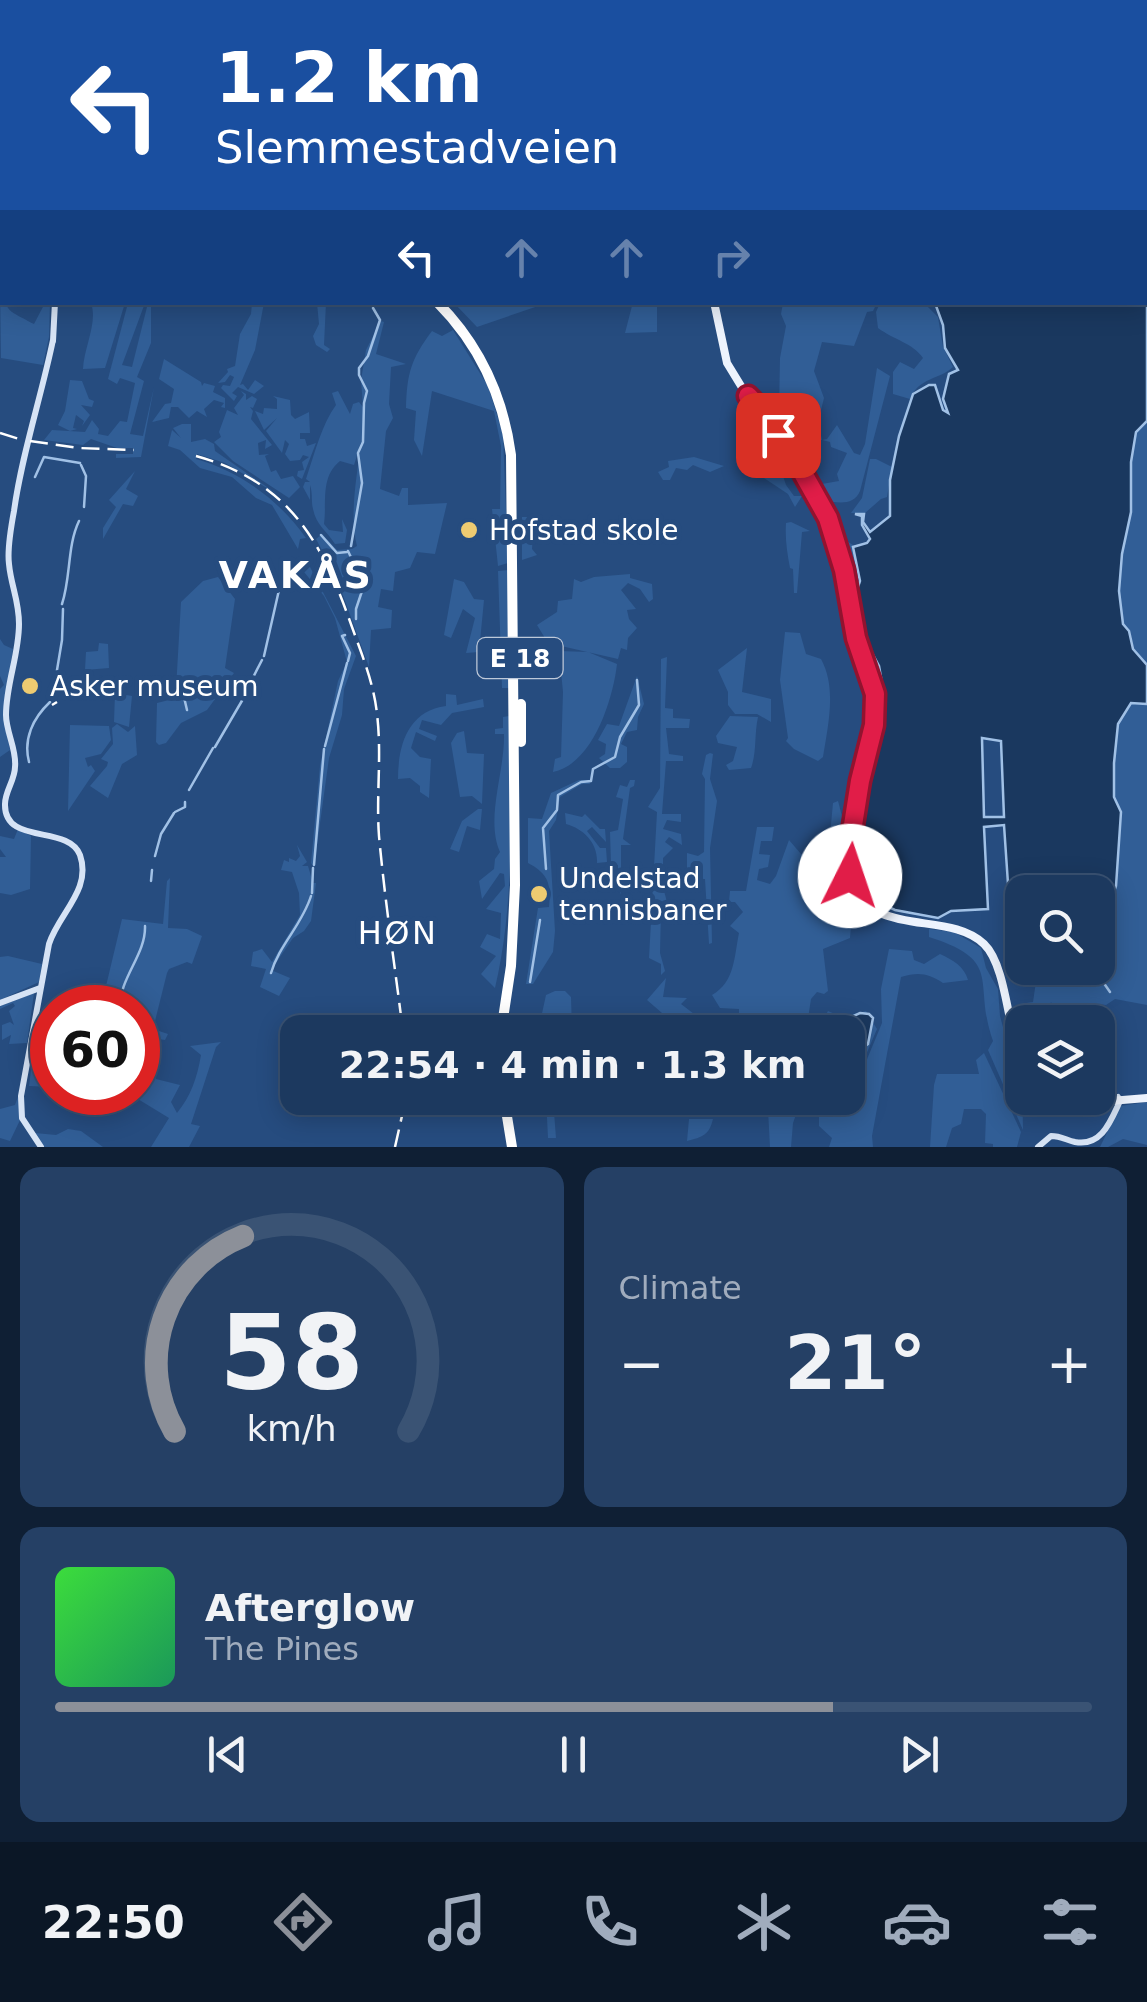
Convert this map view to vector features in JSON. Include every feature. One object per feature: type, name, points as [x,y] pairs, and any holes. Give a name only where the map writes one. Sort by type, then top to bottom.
[{"type":"highway","name":"E 18","points":[[439,305],[470,340],[487,370],[504,414],[511,455],[515,885],[506,1015]]},
{"type":"highway","name":"E 18","points":[[448,305],[475,337],[492,366],[510,412],[517,455],[522,884],[516,966],[507,1015]]},
{"type":"highway","points":[[504,1115],[509,1147]]},
{"type":"main road","points":[[41,985],[50,940],[81,887],[84,874],[78,849],[69,840],[22,829],[5,808],[16,765],[6,712],[19,625],[18,596],[8,560],[28,437],[53,340],[54,305]]},
{"type":"main road","points":[[715,305],[725,358],[783,442],[833,534],[856,638],[873,683],[876,702],[850,844],[848,866],[852,883],[866,902],[887,915],[910,923],[958,930],[986,946],[998,967],[1006,1005]]},
{"type":"main road","points":[[0,1003],[30,992]]},
{"type":"main road","points":[[30,1048],[20,1109],[41,1147]]},
{"type":"main road","points":[[1038,1147],[1051,1136],[1081,1142],[1094,1140],[1105,1130],[1117,1102],[1147,1096]]},
{"type":"shaded area","points":[[0,305],[7,305],[34,324],[44,305],[50,305],[43,365],[1,358]]},
{"type":"shaded area","points":[[92,305],[124,305],[105,368],[83,369],[93,319]]},
{"type":"shaded area","points":[[127,305],[144,305],[122,365],[132,367],[148,305],[151,305],[151,343],[137,377],[144,381],[130,434],[143,436],[154,387],[141,457],[116,458],[116,454],[133,454],[133,448],[117,448],[91,439],[83,445],[44,440],[52,430],[85,432],[92,420],[98,434],[108,436],[120,421],[127,422],[135,383],[120,378],[117,384],[108,379]]},
{"type":"shaded area","points":[[252,305],[264,305],[255,350],[240,385],[248,390],[255,380],[264,386],[254,394],[238,387],[232,393],[237,396],[234,401],[221,388],[230,386],[234,377],[230,375],[225,382],[218,383],[227,369],[235,366],[240,334]]},
{"type":"shaded area","points":[[317,305],[326,305],[324,345],[330,349],[327,352],[316,345],[313,336],[319,324]]},
{"type":"shaded area","points":[[456,305],[541,305],[477,327]]},
{"type":"shaded area","points":[[632,305],[657,305],[657,332],[625,333]]},
{"type":"shaded area","points":[[783,305],[876,305],[867,312],[854,346],[822,342],[814,371],[824,398],[818,422],[822,440],[837,425],[854,453],[860,455],[877,368],[890,376],[860,491],[849,501],[824,500],[792,444],[787,420],[802,419],[785,416],[779,410],[780,358],[786,326],[781,314]],"holes":[[[805,439],[830,442],[831,447],[847,453],[837,474],[839,481],[816,485],[807,464]]]},
{"type":"shaded area","points":[[879,305],[926,305],[938,317],[943,347],[953,367],[924,383],[910,399],[893,394],[893,372],[900,362],[914,369],[923,358],[878,328]]},
{"type":"shaded area","points":[[936,305],[1147,305],[1147,421],[1136,432],[1131,462],[1131,512],[1119,591],[1123,624],[1133,649],[1147,665],[1147,704],[1131,703],[1118,724],[1114,797],[1121,812],[1116,886],[1115,875],[1007,875],[1004,825],[984,827],[988,909],[951,911],[938,918],[895,910],[876,901],[860,882],[857,858],[863,808],[885,700],[879,666],[864,638],[853,547],[870,539],[862,525],[862,516],[855,514],[864,514],[863,522],[870,532],[890,516],[890,480],[913,394],[935,385],[943,410],[948,413],[943,399],[949,374],[958,370],[945,348]],"holes":[[[982,738],[1001,741],[1004,817],[984,817]]]},
{"type":"shaded area","points":[[381,321],[384,322],[376,354],[406,364],[391,367],[389,404],[393,418],[386,431],[380,489],[399,496],[402,488],[408,488],[408,505],[447,503],[435,554],[417,552],[410,568],[395,572],[393,591],[381,589],[378,607],[392,610],[391,628],[371,630],[369,667],[337,579],[316,539],[322,534],[337,550],[357,546],[354,509],[361,443],[354,465],[340,461],[329,475],[326,490],[324,524],[329,530],[343,532],[342,519],[347,530],[345,543],[335,544],[322,528],[314,515],[310,485],[310,500],[303,487],[310,482],[306,479],[316,449],[336,405],[332,393],[338,391],[350,414],[353,404],[359,402],[363,407],[361,380],[366,350]]},
{"type":"shaded area","points":[[453,330],[488,386],[503,434],[508,563],[498,566],[492,509],[500,509],[501,446],[494,411],[432,391],[422,456],[414,440],[416,411],[406,408],[409,376],[419,350],[432,331],[442,336]]},
{"type":"shaded area","points":[[164,359],[202,386],[215,386],[213,392],[225,398],[225,408],[221,407],[224,403],[214,400],[204,409],[207,417],[197,411],[189,418],[178,407],[171,407],[169,418],[152,422],[165,404],[171,403],[174,389],[159,379]]},
{"type":"shaded area","points":[[70,380],[82,381],[89,399],[94,401],[92,407],[81,405],[90,415],[82,426],[84,421],[76,415],[73,428],[77,429],[70,431],[58,425],[65,411]]},
{"type":"shaded area","points":[[241,391],[246,394],[246,400],[252,396],[257,399],[250,407],[251,419],[272,445],[265,449],[266,440],[258,443],[259,455],[269,454],[265,456],[271,472],[276,470],[281,479],[293,476],[300,487],[289,498],[233,461],[214,442],[221,437],[219,432],[227,410],[238,415],[234,408],[244,395]]},
{"type":"shaded area","points":[[273,396],[290,400],[295,419],[309,412],[310,433],[300,433],[300,439],[305,439],[307,446],[316,443],[302,479],[297,476],[298,471],[304,470],[302,462],[309,457],[303,455],[300,460],[290,461],[285,454],[289,444],[285,440],[282,453],[266,431],[277,418],[264,430],[255,411],[263,414],[264,408],[277,409]]},
{"type":"shaded area","points":[[1147,421],[1147,665],[1134,649],[1130,631],[1123,624],[1119,590],[1131,512],[1131,462],[1136,431]]},
{"type":"shaded area","points":[[191,424],[191,442],[205,439],[214,444],[215,451],[277,494],[225,463],[197,454],[196,459],[243,480],[284,511],[306,538],[300,539],[298,549],[272,505],[256,498],[232,477],[200,468],[180,450],[168,446],[172,430],[181,438],[173,428]]},
{"type":"shaded area","points":[[770,434],[777,444],[774,449],[786,485],[794,496],[802,496],[795,507],[788,494],[764,478]]},
{"type":"shaded area","points":[[694,457],[724,466],[710,472],[693,465],[687,470],[676,468],[670,480],[663,480],[658,472],[669,467],[668,461]]},
{"type":"shaded area","points":[[870,459],[892,467],[887,497],[865,513],[851,513],[862,498]]},
{"type":"shaded area","points":[[135,471],[126,489],[138,496],[133,506],[123,504],[103,539],[103,528],[116,507],[109,500]]},
{"type":"shaded area","points":[[522,517],[534,520],[532,549],[537,555],[522,560]]},
{"type":"shaded area","points":[[786,523],[810,531],[802,532],[797,593],[786,540]]},
{"type":"shaded area","points":[[840,537],[853,545],[858,580],[855,591],[850,590]]},
{"type":"shaded area","points":[[305,567],[310,567],[356,656],[344,689],[342,715],[329,758],[314,867],[311,863],[320,766],[338,681],[347,662],[335,618],[324,596],[304,572]]},
{"type":"shaded area","points":[[509,570],[509,688],[502,688],[498,571]]},
{"type":"shaded area","points":[[630,574],[630,578],[652,584],[653,599],[649,602],[640,589],[628,583],[621,590],[636,609],[627,610],[637,628],[628,638],[627,650],[621,648],[618,659],[548,643],[537,625],[557,612],[558,601],[572,599],[574,579],[581,582]]},
{"type":"shaded area","points":[[218,577],[235,599],[225,668],[234,673],[207,710],[181,723],[166,743],[159,745],[157,703],[169,700],[176,689],[181,602],[203,581]]},
{"type":"shaded area","points":[[454,579],[464,582],[474,599],[484,600],[479,652],[466,653],[475,618],[463,609],[451,638],[444,635]]},
{"type":"shaded area","points":[[785,632],[800,633],[806,654],[821,659],[826,670],[829,720],[823,757],[818,761],[786,741],[780,680]]},
{"type":"shaded area","points":[[0,639],[13,649],[4,717],[10,750],[0,757],[0,689],[4,685],[0,676]]},
{"type":"shaded area","points":[[99,643],[108,644],[109,668],[85,670],[86,652],[98,651]]},
{"type":"shaded area","points":[[747,648],[742,692],[771,699],[771,722],[757,714],[735,714],[728,705],[728,692],[718,670]]},
{"type":"shaded area","points":[[559,651],[588,652],[617,664],[606,711],[590,744],[579,757],[553,772],[555,759],[561,757],[563,692]]},
{"type":"shaded area","points":[[667,657],[665,708],[673,709],[673,718],[690,719],[689,728],[666,728],[669,754],[683,756],[683,761],[666,761],[662,814],[681,814],[681,822],[667,820],[663,829],[681,834],[682,845],[669,837],[665,842],[673,848],[663,858],[663,887],[668,906],[661,909],[660,953],[665,971],[661,975],[661,964],[649,958],[657,812],[648,807],[660,788],[661,659]]},
{"type":"shaded area","points":[[637,676],[644,704],[637,730],[627,732],[621,744],[627,747],[627,762],[620,768],[610,768],[599,758],[605,754],[606,744],[598,740],[607,724],[619,726]]},
{"type":"shaded area","points":[[115,693],[132,696],[129,727],[114,722]]},
{"type":"shaded area","points":[[446,694],[456,695],[457,705],[483,699],[484,707],[452,713],[441,725],[422,720],[419,729],[437,736],[435,741],[416,732],[411,748],[420,757],[431,759],[429,798],[410,778],[398,779],[400,754],[414,722],[433,709],[446,706]]},
{"type":"shaded area","points":[[1131,704],[1147,704],[1147,1005],[1115,999],[1106,1005],[1020,1005],[1033,1002],[1036,985],[1115,985],[1115,889],[1121,812],[1115,797],[1118,724]]},
{"type":"shaded area","points":[[509,716],[509,887],[495,988],[481,974],[496,956],[480,947],[487,934],[500,939],[501,913],[486,909],[505,886],[504,874],[500,873],[482,899],[479,881],[494,869],[500,852],[494,825],[504,734],[495,734],[495,729],[503,728],[503,717]]},
{"type":"shaded area","points":[[730,716],[758,717],[751,768],[729,770],[726,765],[733,761],[737,747],[718,743],[716,736]]},
{"type":"shaded area","points":[[117,724],[128,732],[135,726],[137,755],[122,764],[108,798],[90,786],[107,766],[108,762],[101,759],[113,744],[112,728]]},
{"type":"shaded area","points":[[70,725],[109,726],[111,740],[101,754],[85,758],[88,767],[91,765],[95,771],[68,811]]},
{"type":"shaded area","points":[[464,731],[467,753],[484,754],[482,804],[472,796],[460,797],[451,743],[457,733]]},
{"type":"shaded area","points":[[710,753],[710,779],[717,801],[710,848],[709,944],[705,879],[687,878],[687,853],[698,856],[704,852],[702,774],[706,755]]},
{"type":"shaded area","points":[[579,780],[589,780],[590,784],[582,784],[560,797],[556,820],[549,831],[553,952],[533,984],[526,984],[538,908],[549,907],[550,899],[544,876],[528,863],[528,818],[542,819],[551,793]]},
{"type":"shaded area","points":[[630,780],[635,780],[630,788],[623,839],[631,845],[621,845],[621,894],[613,889],[618,865],[611,864],[610,832],[618,830],[623,799],[616,797],[620,785],[627,787]]},
{"type":"shaded area","points":[[838,801],[843,820],[849,820],[844,869],[854,893],[850,938],[823,949],[828,991],[817,992],[811,999],[809,1015],[739,1015],[739,1009],[720,1008],[712,995],[720,990],[732,968],[739,933],[730,926],[743,912],[735,902],[729,902],[730,891],[746,891],[757,827],[774,827],[772,841],[761,841],[759,854],[770,855],[768,867],[759,869],[757,880],[770,884],[789,840],[801,854],[809,854],[830,835],[833,803]]},
{"type":"shaded area","points":[[482,809],[480,830],[467,826],[459,852],[450,849],[462,821]]},
{"type":"shaded area","points":[[565,813],[582,817],[585,814],[605,829],[606,842],[592,827],[587,831],[600,848],[606,848],[607,862],[597,863],[592,843],[579,829],[566,824]]},
{"type":"shaded area","points":[[18,829],[31,836],[30,889],[11,895],[0,893],[0,857],[6,857],[0,849],[0,836],[14,839]]},
{"type":"shaded area","points":[[297,845],[307,862],[302,866],[308,866],[316,883],[311,921],[293,938],[271,970],[290,978],[279,996],[260,987],[266,969],[251,966],[253,952],[262,949],[272,962],[300,915],[299,893],[292,872],[281,870],[284,860],[296,861],[300,856]]},
{"type":"shaded area","points":[[170,878],[168,928],[187,929],[202,936],[192,964],[187,962],[169,969],[160,1001],[160,985],[106,985],[122,919],[163,924]]},
{"type":"shaded area","points":[[929,929],[954,932],[981,948],[986,968],[998,989],[1005,1034],[1005,1089],[988,1050],[993,1041],[977,965],[953,946],[929,937]]},
{"type":"shaded area","points":[[889,949],[912,951],[914,960],[924,964],[940,954],[957,964],[968,980],[943,983],[923,974],[901,977],[873,1147],[829,1147],[832,1138],[819,1126],[819,1115],[865,1115],[865,1064],[882,1023],[881,989]]},
{"type":"shaded area","points":[[0,957],[42,964],[39,982],[0,1000]]},
{"type":"shaded area","points":[[666,978],[663,997],[687,998],[681,1004],[695,1015],[662,1015],[647,1000]]},
{"type":"shaded area","points":[[565,991],[571,997],[572,1015],[542,1015],[546,995]]},
{"type":"shaded area","points":[[30,995],[27,1043],[9,1044],[11,1035],[2,1040],[2,1025],[14,1025],[9,1011],[15,1006],[0,1006]]},
{"type":"shaded area","points":[[866,1011],[877,1029],[865,1057],[865,1015],[850,1015]]},
{"type":"shaded area","points":[[869,1014],[873,1018],[865,1046],[865,1015],[856,1015]]},
{"type":"shaded area","points":[[221,1042],[191,1124],[200,1126],[189,1147],[151,1147],[169,1118],[160,1113],[160,1080],[180,1085],[171,1102],[177,1113],[190,1093],[201,1055],[190,1046]]},
{"type":"shaded area","points":[[984,1053],[1005,1098],[1005,1115],[1013,1115],[1021,1132],[1017,1147],[985,1143],[986,1114],[981,1109],[964,1109],[961,1124],[952,1128],[946,1147],[930,1147],[937,1074],[979,1074],[976,1060]]},
{"type":"shaded area","points":[[19,1094],[21,1118],[10,1141],[0,1138],[0,1109],[15,1105]]},
{"type":"shaded area","points":[[1147,1102],[1147,1145],[1123,1139],[1100,1147],[1120,1106]]},
{"type":"shaded area","points":[[547,1115],[554,1115],[556,1138],[548,1138]]},
{"type":"shaded area","points":[[768,1115],[796,1115],[791,1147],[770,1147]]},
{"type":"shaded area","points":[[689,1119],[713,1119],[710,1129],[687,1141]]},
{"type":"shaded area","points":[[68,1129],[81,1131],[103,1147],[44,1147],[35,1133],[56,1135]]},
{"type":"waterway","points":[[351,546],[362,483],[358,453],[363,442],[367,391],[359,368],[368,356],[380,320],[373,308]]},
{"type":"waterway","points":[[35,477],[44,457],[80,463]]},
{"type":"waterway","points":[[81,465],[86,476],[84,507]]},
{"type":"waterway","points":[[62,604],[79,521]]},
{"type":"waterway","points":[[321,535],[337,553],[347,552]]},
{"type":"waterway","points":[[348,551],[364,585],[356,619]]},
{"type":"waterway","points":[[264,656],[279,590],[286,579]]},
{"type":"waterway","points":[[57,670],[63,609]]},
{"type":"waterway","points":[[345,635],[342,636],[350,653],[348,661]]},
{"type":"waterway","points":[[245,693],[262,660]]},
{"type":"waterway","points":[[325,746],[347,663]]},
{"type":"waterway","points":[[546,869],[543,828],[557,810],[558,795],[591,781],[593,769],[615,757],[620,737],[639,705],[637,680]]},
{"type":"waterway","points":[[183,693],[187,710]]},
{"type":"waterway","points":[[215,747],[243,699]]},
{"type":"waterway","points":[[29,762],[27,745],[31,729],[50,702]]},
{"type":"waterway","points":[[189,790],[213,748]]},
{"type":"waterway","points":[[314,865],[324,749]]},
{"type":"waterway","points":[[175,812],[185,807],[185,802]]},
{"type":"waterway","points":[[155,856],[161,834],[174,813]]},
{"type":"waterway","points":[[312,893],[313,868]]},
{"type":"waterway","points":[[151,881],[152,870]]},
{"type":"waterway","points":[[271,973],[311,896]]},
{"type":"waterway","points":[[530,982],[540,920]]},
{"type":"waterway","points":[[125,985],[141,947],[145,926]]},
{"type":"waterway","points":[[1105,985],[1110,992]]},
{"type":"railway","points":[[0,433],[19,439]]},
{"type":"railway","points":[[30,441],[134,450]]},
{"type":"railway","points":[[196,456],[228,467],[279,499],[314,542],[341,596],[377,714],[379,836],[401,1015]]},
{"type":"railway","points":[[52,705],[57,702]]},
{"type":"railway","points":[[395,1147],[402,1115]]},
{"type":"place","name":"Hofstad skole","points":[[469,530]]},
{"type":"place","name":"Asker museum","points":[[30,686]]},
{"type":"place","name":"Undelstad tennisbaner","points":[[539,894]]},
{"type":"district","name":"VAKÅS","points":[[296,575]]},
{"type":"district","name":"HØN","points":[[398,933]]},
{"type":"route","points":[[778,435],[748,396],[776,425],[832,527],[856,638],[876,698],[850,844],[850,876]]}]
